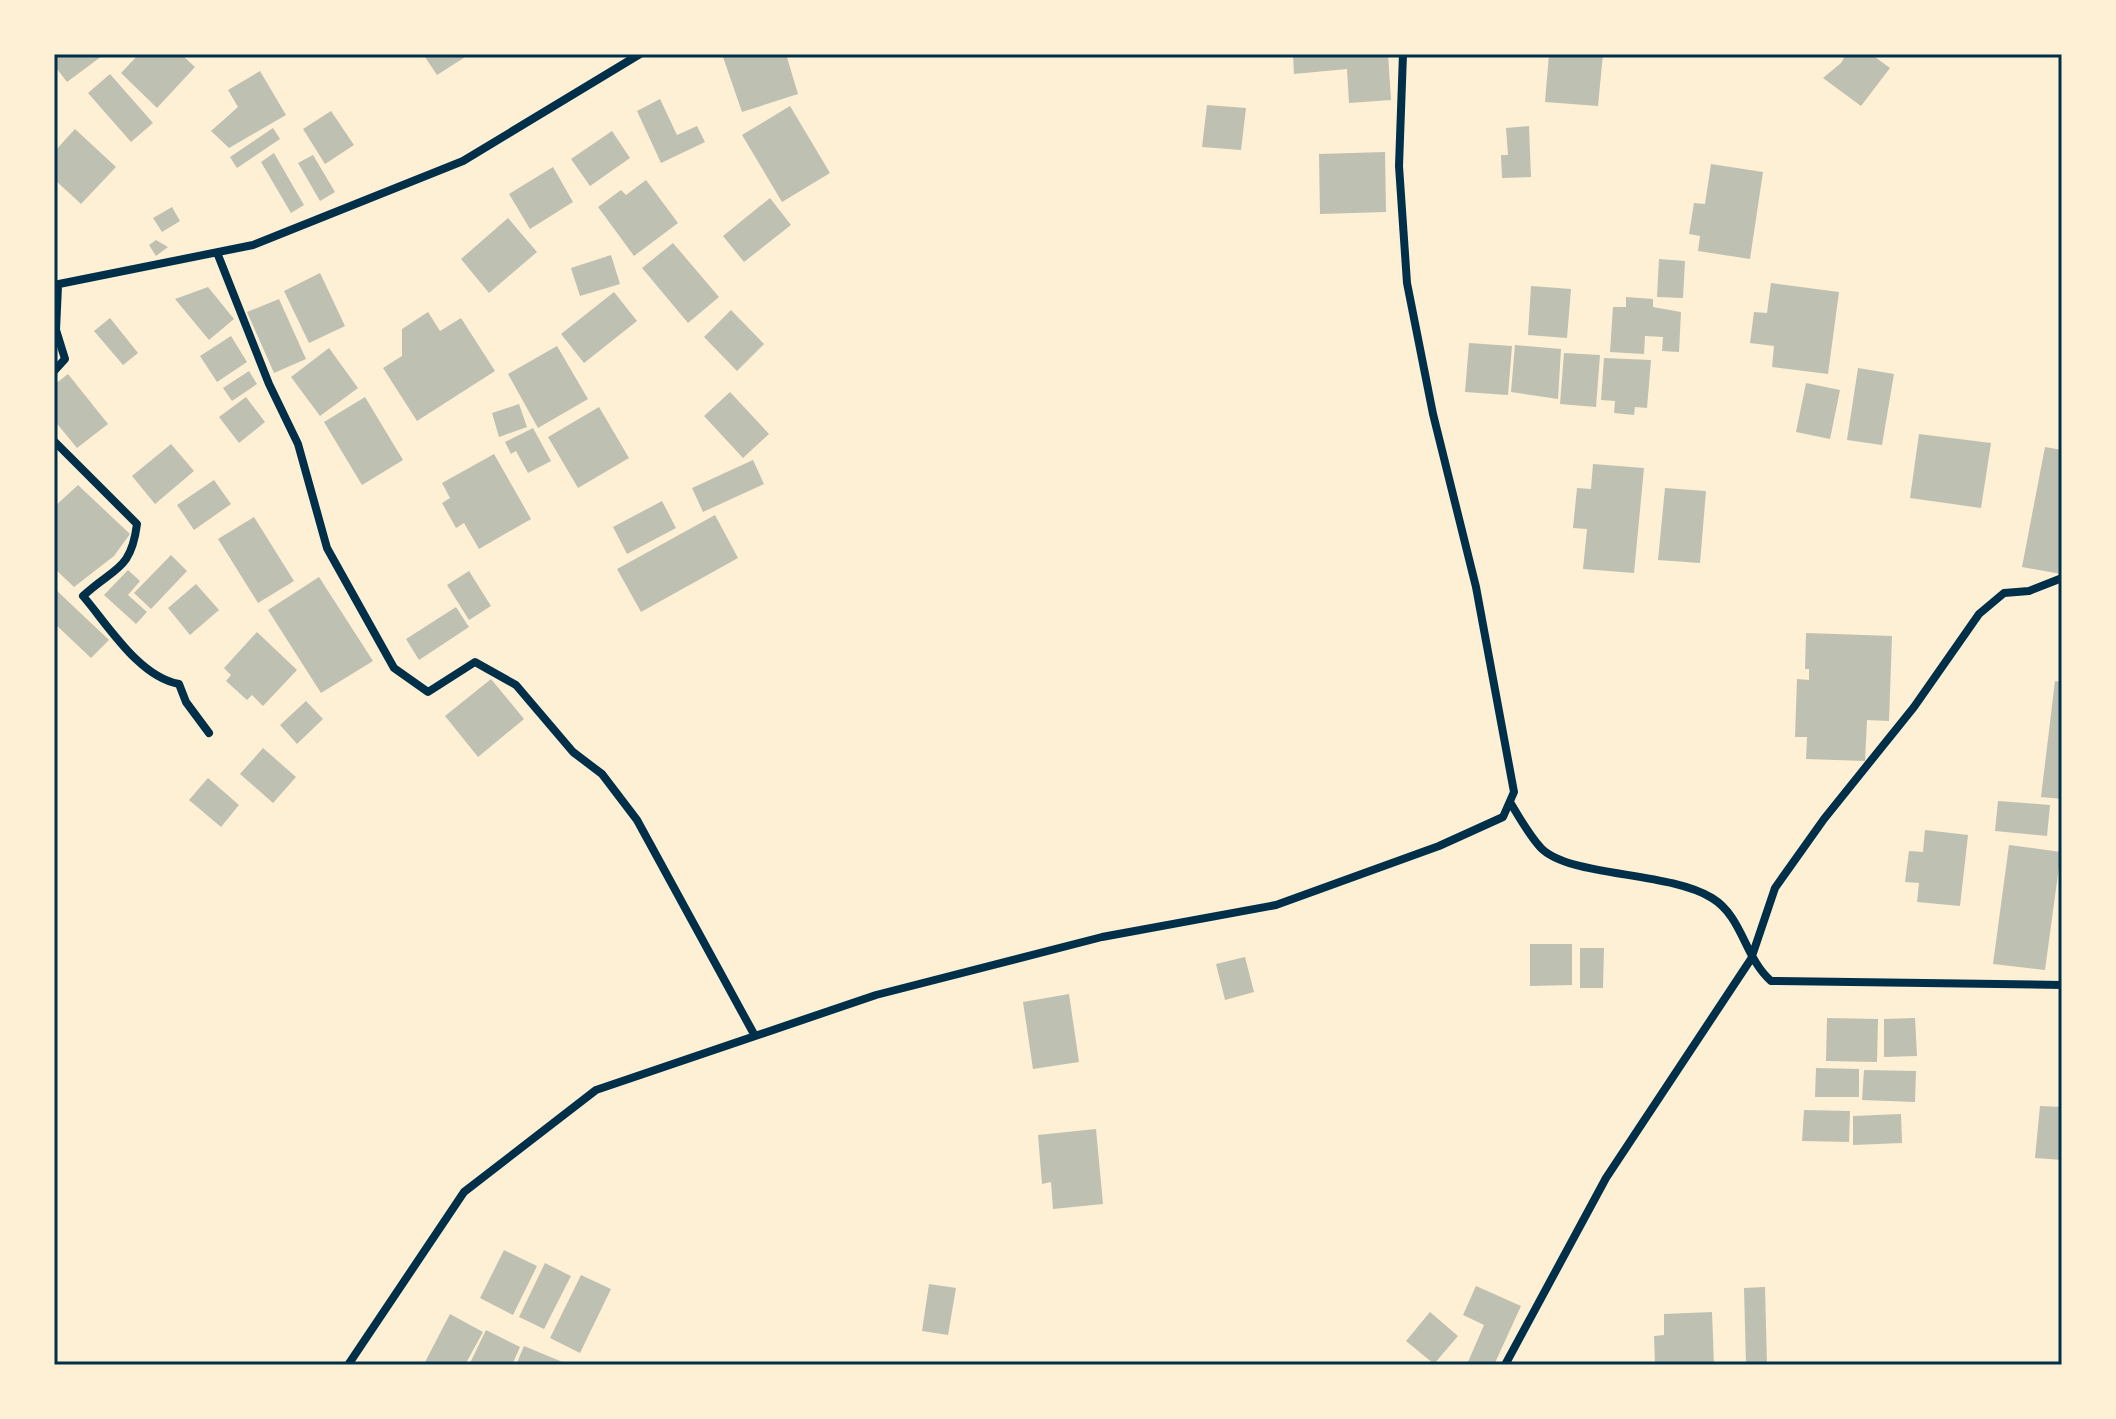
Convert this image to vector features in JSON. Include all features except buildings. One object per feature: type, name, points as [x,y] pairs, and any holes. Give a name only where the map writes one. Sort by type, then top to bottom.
[{"type":"street","points":[[54,371],[65,359],[56,330],[56,286],[218,255],[253,245],[463,161],[640,54]]},
{"type":"street","points":[[348,1365],[464,1192],[596,1090],[876,995],[1102,937],[1276,905],[1439,846],[1503,817],[1514,792],[1476,587],[1433,414],[1407,283],[1399,166],[1403,54]]},
{"type":"street","points":[[218,255],[269,384],[298,444],[327,548],[394,668],[428,692],[475,662],[516,685],[573,752],[602,774],[637,820],[755,1036]]},
{"type":"street","points":[[54,441],[137,524],[134,547],[127,563],[83,596],[139,660],[164,682],[179,684],[186,702],[209,733]]},
{"type":"street","points":[[1505,1365],[1606,1178],[1751,959],[1775,888],[1824,819],[1914,707],[1979,614],[2004,593],[2029,591],[2062,578]]},
{"type":"street","points":[[1510,802],[1542,851],[1565,861],[1676,882],[1711,897],[1730,912],[1751,959],[1771,981],[2062,985]]}]
